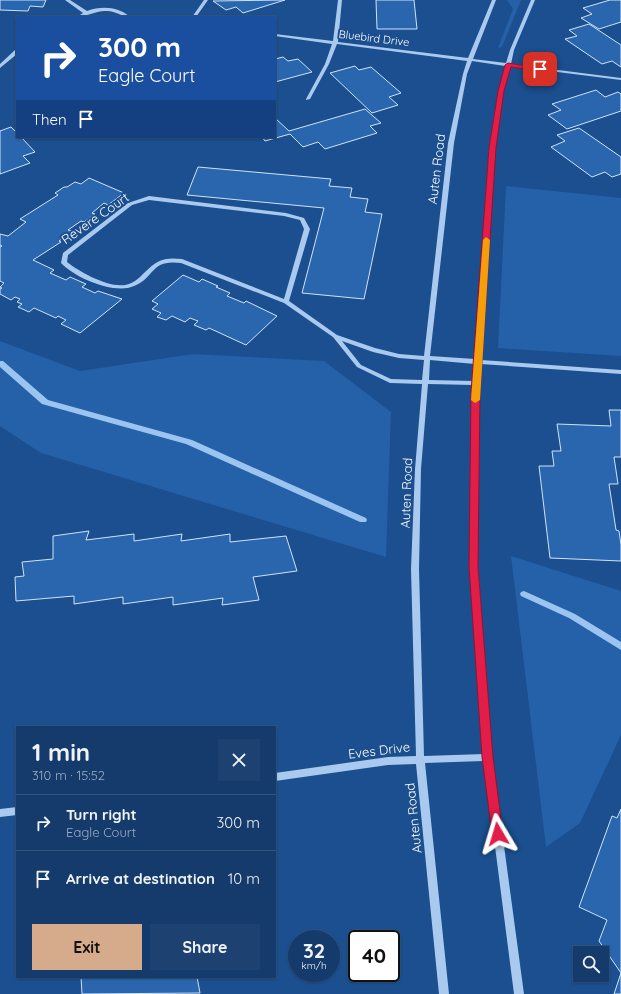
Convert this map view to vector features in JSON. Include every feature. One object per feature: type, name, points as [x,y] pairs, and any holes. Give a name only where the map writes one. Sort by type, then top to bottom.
[{"type":"street","points":[[68,0],[86,13]]},
{"type":"street","points":[[195,16],[206,0]]},
{"type":"street","points":[[308,100],[327,64],[335,43],[340,0]]},
{"type":"street","name":"Auten Road","points":[[444,994],[420,759],[415,569],[418,469],[427,359],[450,143],[470,60],[494,0]]},
{"type":"street","points":[[519,994],[488,757],[474,567],[476,383],[492,148],[501,91],[512,50],[533,0]]},
{"type":"street","points":[[81,16],[86,13],[110,10],[124,13],[127,16]]},
{"type":"street","name":"Bluebird Drive","points":[[276,35],[621,79]]},
{"type":"street","points":[[0,67],[16,53]]},
{"type":"street","name":"Revere Court","points":[[286,302],[307,229],[302,219],[284,214],[149,198],[130,204],[65,254],[64,263],[72,269],[110,286],[131,285],[157,263],[170,258],[182,261],[286,302],[335,336],[373,350],[427,359],[621,372]]},
{"type":"street","name":"Revere Court","points":[[335,336],[359,366],[390,381],[476,383]]},
{"type":"street","name":"Eves Drive","points":[[276,777],[388,761],[488,757]]},
{"type":"street","points":[[0,814],[16,811]]},
{"type":"shaded area","points":[[507,0],[521,0],[502,47],[498,48],[513,9]]},
{"type":"shaded area","points":[[506,186],[621,198],[621,356],[498,348]]},
{"type":"shaded area","points":[[0,341],[80,371],[193,354],[324,361],[391,412],[386,557],[41,453],[0,426]]},
{"type":"shaded area","points":[[511,556],[621,591],[621,735],[580,823],[546,847]]},
{"type":"building","points":[[0,0],[46,0],[43,7],[30,6],[28,11],[0,10]]},
{"type":"building","points":[[285,0],[243,13],[236,7],[226,10],[213,1]]},
{"type":"building","points":[[376,0],[414,0],[417,29],[377,29]]},
{"type":"building","points":[[610,0],[621,0],[621,22],[599,29],[581,18],[592,14],[583,8]]},
{"type":"building","points":[[589,24],[621,45],[621,67],[612,61],[602,64],[565,39],[577,36],[569,30]]},
{"type":"building","points":[[283,57],[288,61],[298,59],[312,72],[276,82],[276,59]]},
{"type":"building","points":[[355,66],[359,70],[371,67],[401,93],[389,97],[398,105],[372,113],[330,73]]},
{"type":"building","points":[[596,90],[605,97],[618,92],[621,94],[621,111],[567,129],[548,115],[561,110],[552,104]]},
{"type":"building","points":[[365,109],[381,123],[370,126],[377,133],[325,149],[318,142],[303,147],[290,134],[276,138],[276,119],[289,131]]},
{"type":"building","points":[[11,127],[16,132],[16,138],[22,138],[35,152],[23,156],[30,163],[0,174],[0,131]]},
{"type":"building","points":[[579,128],[621,157],[621,174],[612,177],[605,172],[592,177],[551,147],[565,141],[557,135]]},
{"type":"building","points":[[263,138],[276,138],[265,141]]},
{"type":"building","points":[[198,167],[331,179],[329,186],[352,188],[350,197],[368,199],[365,212],[382,214],[364,299],[302,293],[324,208],[187,195]]},
{"type":"building","points":[[89,178],[124,193],[108,205],[104,203],[92,213],[95,214],[84,222],[81,221],[68,230],[72,231],[59,241],[61,242],[33,260],[54,270],[50,273],[66,280],[70,277],[86,284],[82,287],[95,293],[98,291],[122,299],[80,333],[61,324],[66,320],[58,316],[56,318],[34,308],[29,312],[18,307],[22,304],[17,302],[20,299],[15,297],[11,300],[0,294],[0,289],[2,288],[0,287],[4,283],[0,281],[0,247],[2,246],[0,245],[0,234],[8,236],[26,222],[20,219],[58,195],[55,193],[75,182],[81,184]]},
{"type":"building","points":[[183,275],[199,282],[202,279],[230,293],[227,296],[244,303],[246,301],[277,316],[246,345],[209,328],[206,330],[194,325],[198,321],[190,318],[185,322],[172,316],[166,320],[157,317],[161,313],[152,309],[158,304],[152,301]]},
{"type":"building","points":[[609,410],[621,410],[621,457],[614,457],[618,484],[609,484],[616,530],[619,531],[621,561],[550,558],[539,466],[554,466],[552,451],[561,451],[557,424],[611,426]]},
{"type":"building","points":[[89,531],[86,540],[134,534],[134,541],[182,534],[181,541],[230,534],[230,542],[286,536],[297,571],[253,577],[259,600],[222,605],[223,598],[173,605],[173,597],[123,604],[123,597],[74,604],[74,596],[16,601],[15,577],[24,576],[22,562],[53,559],[53,536]]},
{"type":"building","points":[[621,809],[621,973],[609,956],[609,946],[602,946],[599,941],[607,920],[579,907],[612,816],[617,818]]},
{"type":"building","points":[[621,973],[621,994],[614,994]]},
{"type":"building","points":[[81,978],[197,978],[200,993],[82,994]]},
{"type":"waterway","points":[[0,363],[45,402],[189,442],[363,520]]},
{"type":"waterway","points":[[524,594],[572,616],[621,646]]},
{"type":"slow traffic","points":[[475,400],[486,240]]},
{"type":"route","points":[[498,834],[488,757],[474,567],[476,392],[492,148],[501,91],[508,65],[540,69]]}]
